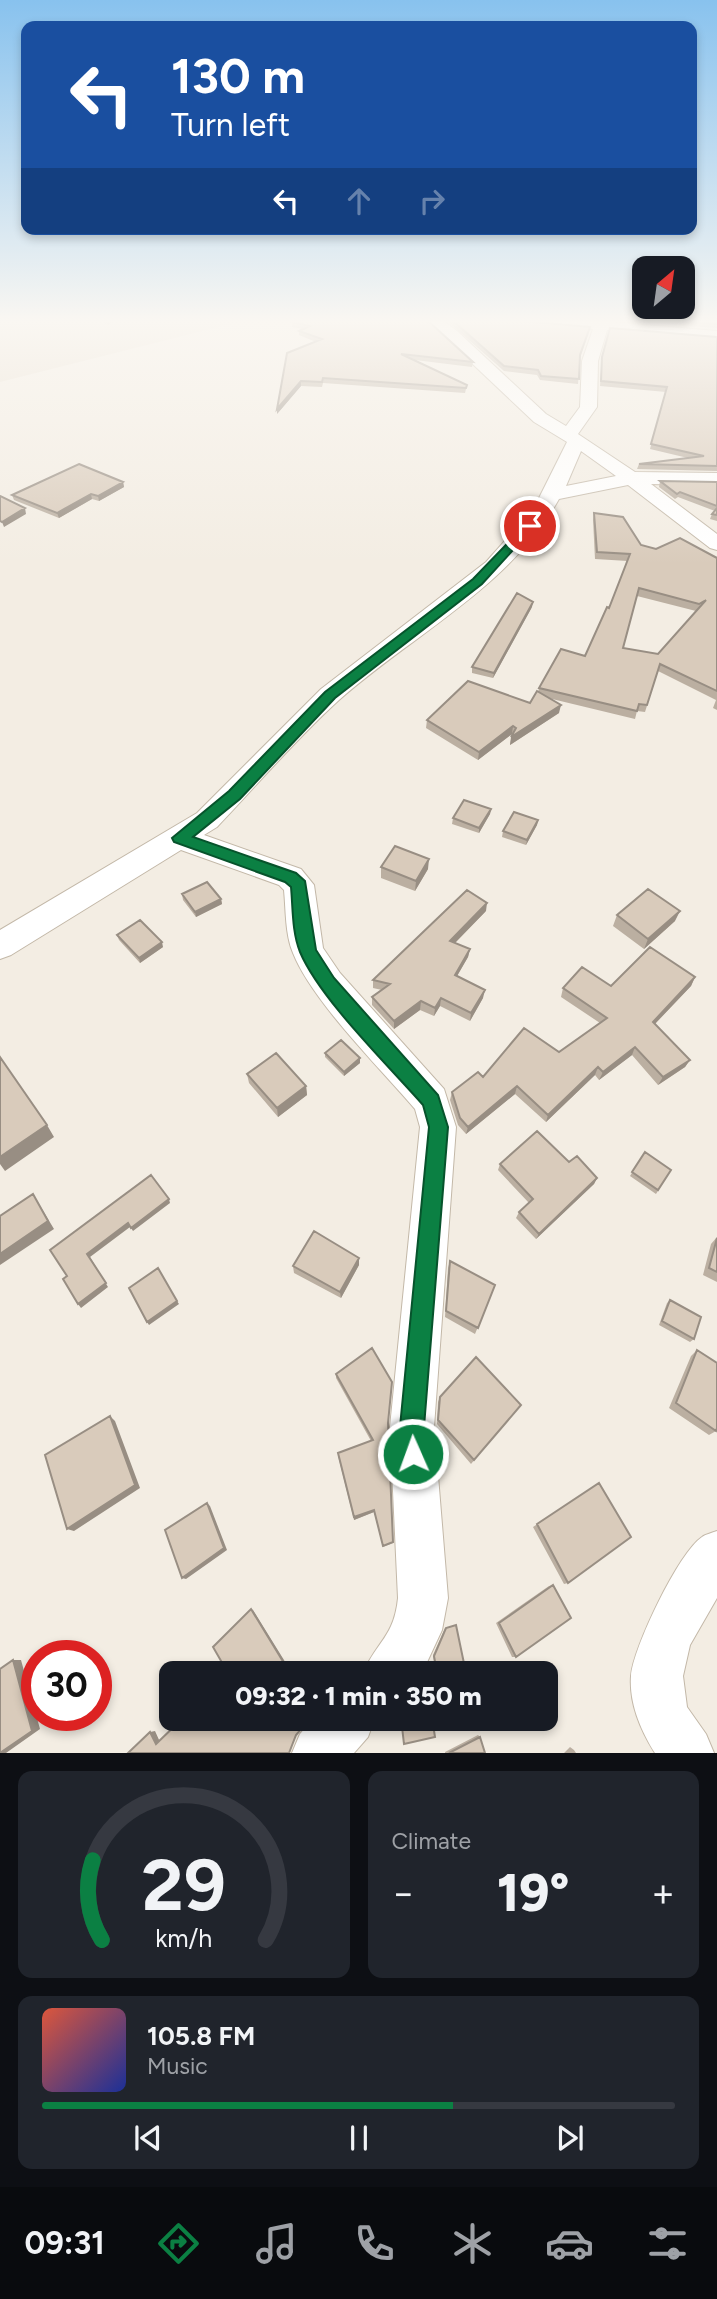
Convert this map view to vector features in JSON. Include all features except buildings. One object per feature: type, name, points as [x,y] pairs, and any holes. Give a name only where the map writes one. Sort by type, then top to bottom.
[{"type":"street","points":[[520,401],[630,478],[717,544]]},
{"type":"street","points":[[0,946],[207,820],[235,795],[330,695],[494,567],[530,526],[552,494],[572,438],[591,401]]},
{"type":"street","points":[[552,494],[600,487],[630,478],[717,479]]},
{"type":"street","points":[[180,838],[290,877],[299,885],[304,938],[308,952],[328,983],[431,1101],[436,1114],[439,1127],[412,1427],[424,1598],[421,1626],[413,1645],[399,1661]]},
{"type":"street","points":[[687,1753],[666,1721],[657,1693],[656,1669],[670,1630],[717,1555]]},
{"type":"street","points":[[319,1753],[338,1731]]},
{"type":"route","points":[[413,1454],[412,1427],[439,1127],[436,1114],[431,1101],[328,983],[308,952],[304,938],[299,885],[290,877],[180,838],[207,820],[235,795],[330,695],[478,582],[530,526]]}]
